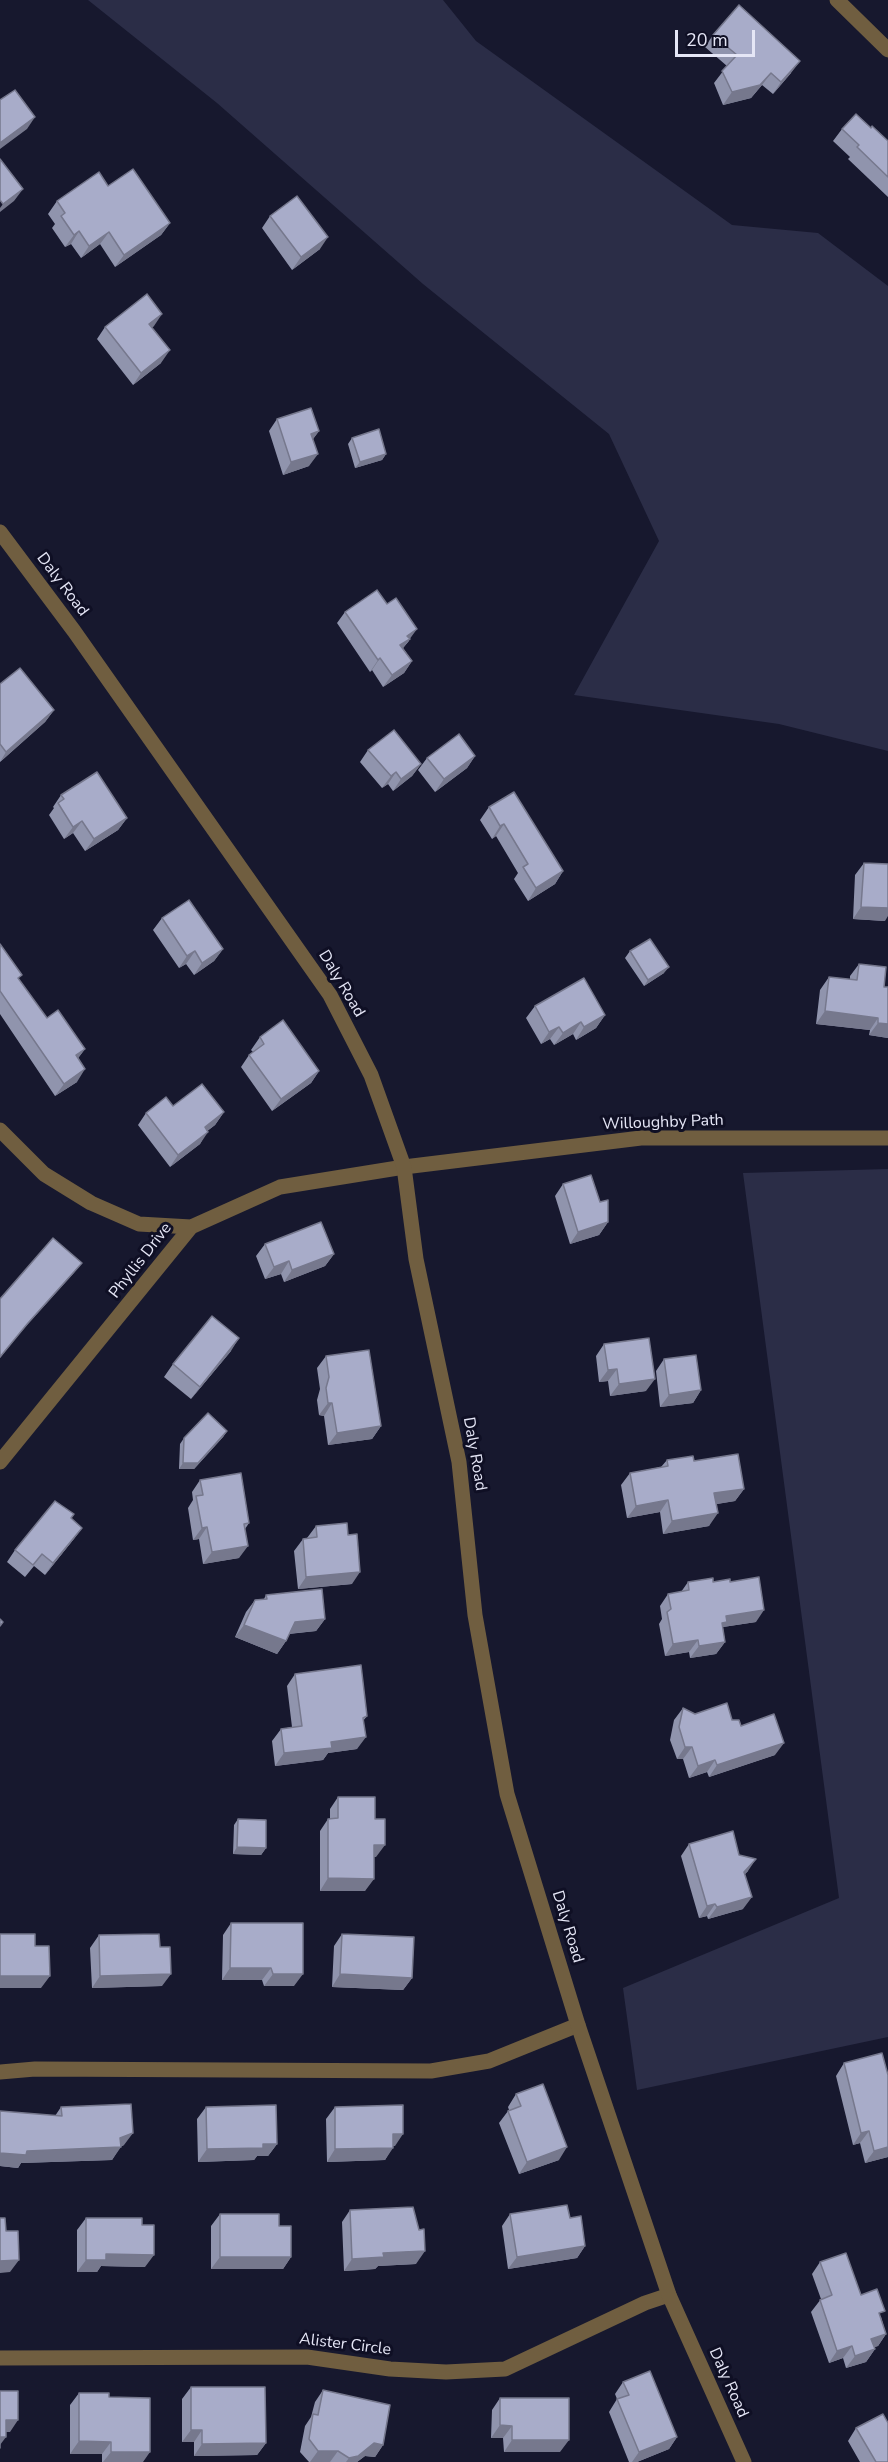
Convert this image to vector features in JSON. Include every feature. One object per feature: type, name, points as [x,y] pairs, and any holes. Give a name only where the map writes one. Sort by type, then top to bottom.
[{"type":"street","points":[[837,0],[888,50]]},
{"type":"street","name":"Daly Road","points":[[0,532],[74,631],[330,995],[371,1075],[404,1167],[416,1259],[459,1462],[475,1615],[507,1794],[578,2025],[669,2295],[744,2462]]},
{"type":"street","points":[[0,1130],[44,1174],[91,1203],[139,1224],[191,1227]]},
{"type":"street","name":"Willoughby Path","points":[[404,1167],[640,1138],[888,1138]]},
{"type":"street","name":"Phyllis Drive","points":[[0,1462],[191,1227],[280,1187],[404,1167]]},
{"type":"street","points":[[0,2072],[35,2069],[432,2071],[489,2061],[578,2025]]},
{"type":"street","name":"Alister Circle","points":[[0,2358],[308,2357],[412,2370],[446,2372],[505,2369],[652,2300],[669,2295]]},
{"type":"shaded area","points":[[88,0],[443,0],[476,41],[732,225],[818,233],[888,286],[888,751],[779,724],[574,695],[659,541],[609,434],[423,284],[217,103]]},
{"type":"shaded area","points":[[888,1169],[888,2037],[637,2090],[623,1988],[839,1898],[743,1173]]},
{"type":"building","points":[[739,5],[800,61],[781,82],[771,73],[760,85],[732,92],[722,71],[737,55],[713,35]]},
{"type":"building","points":[[15,90],[35,117],[0,143],[0,100]]},
{"type":"building","points":[[856,114],[888,141],[888,177],[842,129]]},
{"type":"building","points":[[0,159],[23,189],[3,204],[0,200]]},
{"type":"building","points":[[133,169],[170,223],[124,255],[109,232],[89,246],[79,231],[74,235],[61,216],[65,213],[57,201],[99,172],[108,186]]},
{"type":"building","points":[[297,196],[328,237],[301,257],[270,216]]},
{"type":"building","points":[[147,294],[162,314],[149,324],[170,350],[141,373],[105,327]]},
{"type":"building","points":[[311,408],[319,431],[311,434],[318,454],[291,462],[277,419]]},
{"type":"building","points":[[379,429],[386,454],[360,462],[352,438]]},
{"type":"building","points":[[377,590],[387,604],[396,598],[417,629],[407,636],[410,639],[400,645],[412,661],[392,675],[380,658],[378,660],[345,612]]},
{"type":"building","points":[[20,668],[54,710],[6,752],[0,744],[0,684]]},
{"type":"building","points":[[394,730],[421,764],[401,779],[396,772],[391,776],[368,750]]},
{"type":"building","points":[[459,734],[475,756],[444,779],[427,758]]},
{"type":"building","points":[[97,772],[127,818],[94,839],[82,821],[73,827],[58,803],[64,799],[61,795]]},
{"type":"building","points":[[514,792],[563,871],[536,888],[523,867],[528,864],[504,824],[500,826],[489,807]]},
{"type":"building","points":[[864,863],[888,864],[888,908],[861,907]]},
{"type":"building","points":[[189,900],[223,949],[202,963],[195,951],[187,956],[162,918]]},
{"type":"building","points":[[650,939],[669,967],[648,980],[630,951]]},
{"type":"building","points":[[0,944],[22,975],[18,978],[47,1018],[58,1010],[85,1049],[76,1055],[85,1069],[64,1084],[0,991]]},
{"type":"building","points":[[859,964],[886,967],[884,987],[888,987],[888,1024],[878,1023],[878,1018],[825,1011],[829,977],[857,980]]},
{"type":"building","points":[[584,978],[605,1015],[584,1027],[581,1022],[563,1033],[559,1027],[549,1032],[535,1006]]},
{"type":"building","points":[[283,1020],[319,1071],[281,1099],[249,1055],[264,1044],[260,1037]]},
{"type":"building","points":[[202,1084],[224,1112],[205,1127],[208,1132],[178,1155],[146,1113],[166,1097],[173,1106]]},
{"type":"building","points":[[591,1175],[600,1202],[608,1200],[608,1222],[578,1232],[563,1184]]},
{"type":"building","points":[[321,1222],[334,1254],[292,1270],[289,1261],[274,1267],[265,1244]]},
{"type":"building","points":[[53,1238],[82,1263],[0,1357],[0,1299]]},
{"type":"building","points":[[212,1316],[239,1338],[200,1387],[173,1364]]},
{"type":"building","points":[[649,1338],[655,1379],[619,1384],[617,1369],[608,1370],[604,1344]]},
{"type":"building","points":[[369,1350],[381,1426],[337,1433],[332,1403],[328,1403],[326,1388],[329,1377],[326,1356]]},
{"type":"building","points":[[696,1355],[701,1390],[669,1395],[664,1359]]},
{"type":"building","points":[[208,1413],[227,1431],[198,1463],[183,1463],[184,1438]]},
{"type":"building","points":[[738,1454],[744,1489],[714,1493],[718,1513],[672,1521],[668,1500],[636,1506],[630,1473],[668,1466],[667,1460],[693,1456],[694,1461]]},
{"type":"building","points":[[241,1473],[249,1523],[244,1524],[248,1546],[212,1552],[207,1527],[202,1528],[196,1496],[203,1495],[200,1480]]},
{"type":"building","points":[[55,1501],[74,1514],[71,1518],[82,1528],[53,1563],[42,1554],[33,1565],[15,1550]]},
{"type":"building","points":[[347,1523],[348,1535],[357,1534],[360,1572],[306,1577],[303,1539],[317,1537],[316,1526]]},
{"type":"building","points":[[759,1577],[764,1610],[726,1616],[727,1622],[722,1623],[725,1642],[699,1646],[698,1640],[673,1644],[667,1612],[671,1609],[668,1594],[689,1590],[688,1582],[713,1578],[713,1582],[730,1579],[730,1582]]},
{"type":"building","points":[[322,1589],[325,1619],[295,1622],[286,1641],[244,1625],[255,1600],[267,1599],[266,1595]]},
{"type":"building","points":[[361,1665],[367,1716],[363,1718],[366,1737],[331,1742],[332,1748],[284,1753],[281,1729],[302,1726],[295,1674]]},
{"type":"building","points":[[727,1703],[732,1720],[739,1720],[741,1726],[774,1714],[784,1743],[717,1765],[715,1760],[698,1766],[692,1747],[685,1747],[679,1727],[683,1708],[695,1714]]},
{"type":"building","points":[[338,1797],[375,1797],[375,1819],[385,1819],[385,1845],[374,1845],[374,1879],[328,1878],[328,1819],[338,1818]]},
{"type":"building","points":[[238,1819],[266,1820],[266,1848],[237,1847]]},
{"type":"building","points":[[733,1831],[739,1855],[756,1859],[744,1872],[752,1897],[717,1907],[715,1904],[707,1906],[689,1844]]},
{"type":"building","points":[[231,1923],[303,1923],[303,1974],[273,1974],[271,1968],[230,1968]]},
{"type":"building","points":[[0,1934],[35,1934],[35,1946],[49,1946],[50,1976],[0,1976]]},
{"type":"building","points":[[159,1934],[160,1947],[170,1947],[171,1974],[100,1976],[99,1935]]},
{"type":"building","points":[[342,1934],[414,1937],[412,1978],[340,1974]]},
{"type":"building","points":[[882,2053],[888,2075],[888,2147],[874,2151],[869,2131],[861,2133],[844,2063]]},
{"type":"building","points":[[543,2084],[567,2147],[527,2162],[508,2111],[521,2106],[516,2094]]},
{"type":"building","points":[[131,2104],[133,2133],[120,2138],[121,2147],[27,2151],[26,2155],[0,2153],[0,2111],[62,2116],[61,2107]]},
{"type":"building","points":[[276,2105],[277,2144],[263,2144],[263,2148],[207,2149],[206,2107]]},
{"type":"building","points":[[403,2105],[403,2134],[393,2134],[393,2148],[335,2149],[335,2107]]},
{"type":"building","points":[[567,2205],[570,2218],[581,2216],[585,2246],[517,2257],[510,2214]]},
{"type":"building","points":[[413,2207],[419,2230],[424,2229],[425,2251],[383,2253],[384,2257],[352,2259],[350,2210]]},
{"type":"building","points":[[220,2214],[279,2214],[279,2226],[291,2226],[291,2257],[220,2257]]},
{"type":"building","points":[[0,2218],[5,2218],[6,2231],[18,2231],[19,2260],[0,2261]]},
{"type":"building","points":[[86,2218],[142,2218],[142,2225],[154,2225],[154,2255],[106,2254],[106,2260],[86,2260]]},
{"type":"building","points":[[846,2253],[861,2295],[877,2289],[885,2311],[879,2313],[886,2334],[871,2339],[875,2349],[855,2356],[852,2346],[837,2351],[820,2300],[832,2295],[820,2262]]},
{"type":"building","points":[[650,2371],[677,2437],[639,2452],[617,2399],[629,2395],[623,2382]]},
{"type":"building","points":[[191,2387],[265,2387],[266,2443],[202,2444],[202,2430],[191,2430]]},
{"type":"building","points":[[323,2390],[390,2405],[383,2445],[374,2443],[358,2456],[349,2458],[338,2451],[318,2451],[309,2439],[313,2414],[318,2415]]},
{"type":"building","points":[[0,2391],[18,2391],[18,2420],[6,2420],[6,2437],[0,2437]]},
{"type":"building","points":[[79,2393],[109,2393],[109,2397],[150,2398],[150,2452],[111,2452],[111,2442],[79,2441]]},
{"type":"building","points":[[500,2398],[569,2398],[569,2440],[512,2440],[512,2426],[500,2425]]},
{"type":"building","points":[[883,2414],[888,2423],[888,2462],[876,2462],[856,2428]]}]
